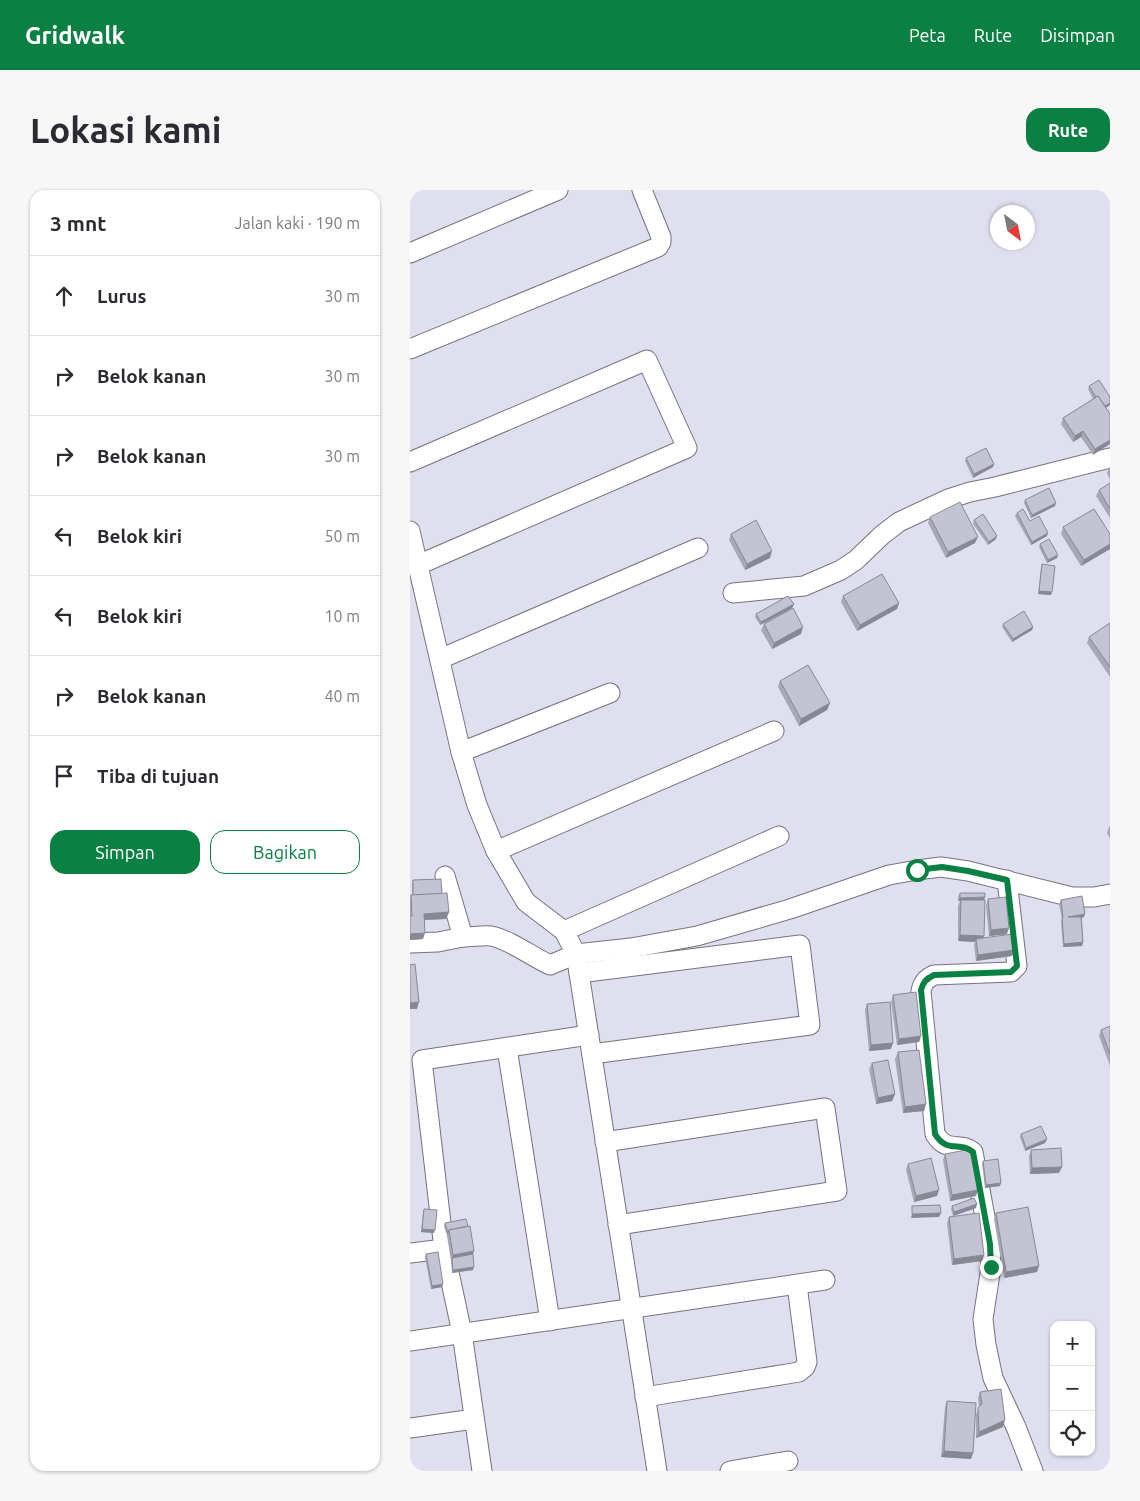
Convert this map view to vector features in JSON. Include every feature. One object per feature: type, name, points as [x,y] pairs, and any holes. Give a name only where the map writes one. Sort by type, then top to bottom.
[{"type":"street","points":[[410,253],[558,190]]},
{"type":"street","points":[[410,349],[658,248],[661,237],[642,190]]},
{"type":"street","points":[[410,462],[647,360],[687,448],[418,566]]},
{"type":"street","points":[[733,593],[804,586],[841,570],[856,560],[882,535],[899,522],[948,499],[1110,458]]},
{"type":"street","points":[[410,531],[461,752],[477,805],[496,851],[526,902],[564,931],[576,954],[657,1471]]},
{"type":"street","points":[[440,659],[698,548]]},
{"type":"street","points":[[461,752],[610,693]]},
{"type":"street","points":[[496,851],[774,731]]},
{"type":"street","points":[[564,931],[779,836]]},
{"type":"street","points":[[410,943],[491,936],[503,940],[550,965],[576,954],[631,948],[697,936],[790,909],[889,875],[942,867],[968,871],[1072,896],[1094,897],[1110,894]]},
{"type":"street","points":[[445,876],[463,937]]},
{"type":"street","points":[[1007,880],[1017,966],[1015,969],[1011,972],[934,975],[926,978],[921,990],[935,1134],[940,1142],[950,1146],[969,1148],[973,1152],[990,1244],[991,1267],[983,1319],[986,1345],[993,1378],[1034,1471]]},
{"type":"street","points":[[579,974],[800,945],[810,1026],[592,1054]]},
{"type":"street","points":[[482,1471],[462,1333],[444,1249],[422,1060],[589,1035]]},
{"type":"street","points":[[507,1048],[550,1320]]},
{"type":"street","points":[[606,1142],[825,1108],[837,1191],[618,1225]]},
{"type":"street","points":[[410,1254],[444,1249]]},
{"type":"street","points":[[410,1341],[826,1280]]},
{"type":"street","points":[[645,1397],[799,1372],[805,1367],[806,1362],[797,1285]]},
{"type":"street","points":[[410,1428],[474,1419]]},
{"type":"street","points":[[730,1471],[788,1462]]},
{"type":"building","points":[[1099,380],[1110,397],[1110,403],[1105,406],[1089,386]]},
{"type":"building","points":[[1098,396],[1110,414],[1110,440],[1095,449],[1083,431],[1075,436],[1063,418]]},
{"type":"building","points":[[986,448],[994,464],[974,474],[966,458]]},
{"type":"building","points":[[1110,483],[1110,509],[1099,490]]},
{"type":"building","points":[[1049,488],[1056,503],[1032,515],[1025,500]]},
{"type":"building","points":[[960,502],[978,537],[948,552],[930,517]]},
{"type":"building","points":[[1023,509],[1030,521],[1039,516],[1048,533],[1032,542],[1017,513]]},
{"type":"building","points":[[1094,509],[1110,534],[1110,544],[1084,560],[1063,527]]},
{"type":"building","points":[[983,514],[997,536],[989,542],[974,520]]},
{"type":"building","points":[[756,520],[772,551],[747,564],[731,534]]},
{"type":"building","points":[[1049,539],[1058,555],[1048,560],[1040,544]]},
{"type":"building","points":[[1042,564],[1055,566],[1052,592],[1039,591]]},
{"type":"building","points":[[882,574],[899,603],[860,625],[843,596]]},
{"type":"building","points":[[788,596],[794,604],[761,622],[756,614]]},
{"type":"building","points":[[793,608],[803,627],[774,643],[764,624]]},
{"type":"building","points":[[1024,611],[1033,627],[1013,639],[1003,624]]},
{"type":"building","points":[[1110,623],[1110,667],[1089,637]]},
{"type":"building","points":[[808,665],[830,703],[801,719],[780,681]]},
{"type":"building","points":[[441,879],[442,894],[413,895],[413,880]]},
{"type":"building","points":[[447,893],[449,912],[424,914],[425,933],[410,934],[410,916],[412,916],[411,895]]},
{"type":"building","points":[[960,893],[985,893],[985,897],[960,898]]},
{"type":"building","points":[[1082,896],[1085,914],[1068,917],[1081,917],[1083,942],[1064,944],[1061,900]]},
{"type":"building","points":[[1006,897],[1009,928],[991,930],[988,899]]},
{"type":"building","points":[[961,900],[985,900],[984,936],[960,935]]},
{"type":"building","points":[[1012,934],[1014,950],[978,955],[976,939]]},
{"type":"building","points":[[415,964],[419,1002],[410,1003],[410,965]]},
{"type":"building","points":[[916,992],[921,1036],[899,1039],[893,995]]},
{"type":"building","points":[[890,1002],[893,1043],[871,1045],[867,1004]]},
{"type":"building","points":[[1110,1026],[1110,1054],[1101,1030]]},
{"type":"building","points":[[919,1050],[926,1104],[905,1107],[898,1052]]},
{"type":"building","points":[[888,1060],[895,1094],[878,1098],[872,1063]]},
{"type":"building","points":[[1041,1126],[1047,1139],[1026,1148],[1021,1134]]},
{"type":"building","points":[[1061,1148],[1062,1167],[1032,1168],[1031,1150]]},
{"type":"building","points":[[971,1149],[978,1190],[952,1195],[945,1154]]},
{"type":"building","points":[[931,1158],[939,1190],[916,1196],[908,1164]]},
{"type":"building","points":[[998,1159],[1001,1183],[986,1185],[983,1161]]},
{"type":"building","points":[[974,1198],[977,1204],[954,1212],[952,1206]]},
{"type":"building","points":[[940,1205],[941,1213],[912,1214],[912,1206]]},
{"type":"building","points":[[1028,1207],[1039,1266],[1006,1272],[996,1213]]},
{"type":"building","points":[[424,1209],[437,1210],[435,1230],[422,1229]]},
{"type":"building","points":[[979,1213],[984,1255],[954,1259],[949,1217]]},
{"type":"building","points":[[466,1219],[468,1226],[449,1230],[448,1233],[445,1223]]},
{"type":"building","points":[[470,1226],[474,1251],[453,1255],[449,1230]]},
{"type":"building","points":[[438,1252],[443,1284],[432,1286],[426,1254]]},
{"type":"building","points":[[473,1254],[474,1267],[453,1270],[452,1258]]},
{"type":"building","points":[[1001,1389],[1005,1420],[979,1432],[978,1408],[982,1404],[980,1392]]},
{"type":"building","points":[[947,1401],[976,1403],[973,1453],[944,1451]]},
{"type":"route","points":[[917,870],[942,867],[1007,880],[1017,966],[1015,969],[1011,972],[934,975],[926,978],[921,990],[935,1134],[940,1142],[950,1146],[969,1148],[973,1152],[990,1244],[991,1267]]}]
